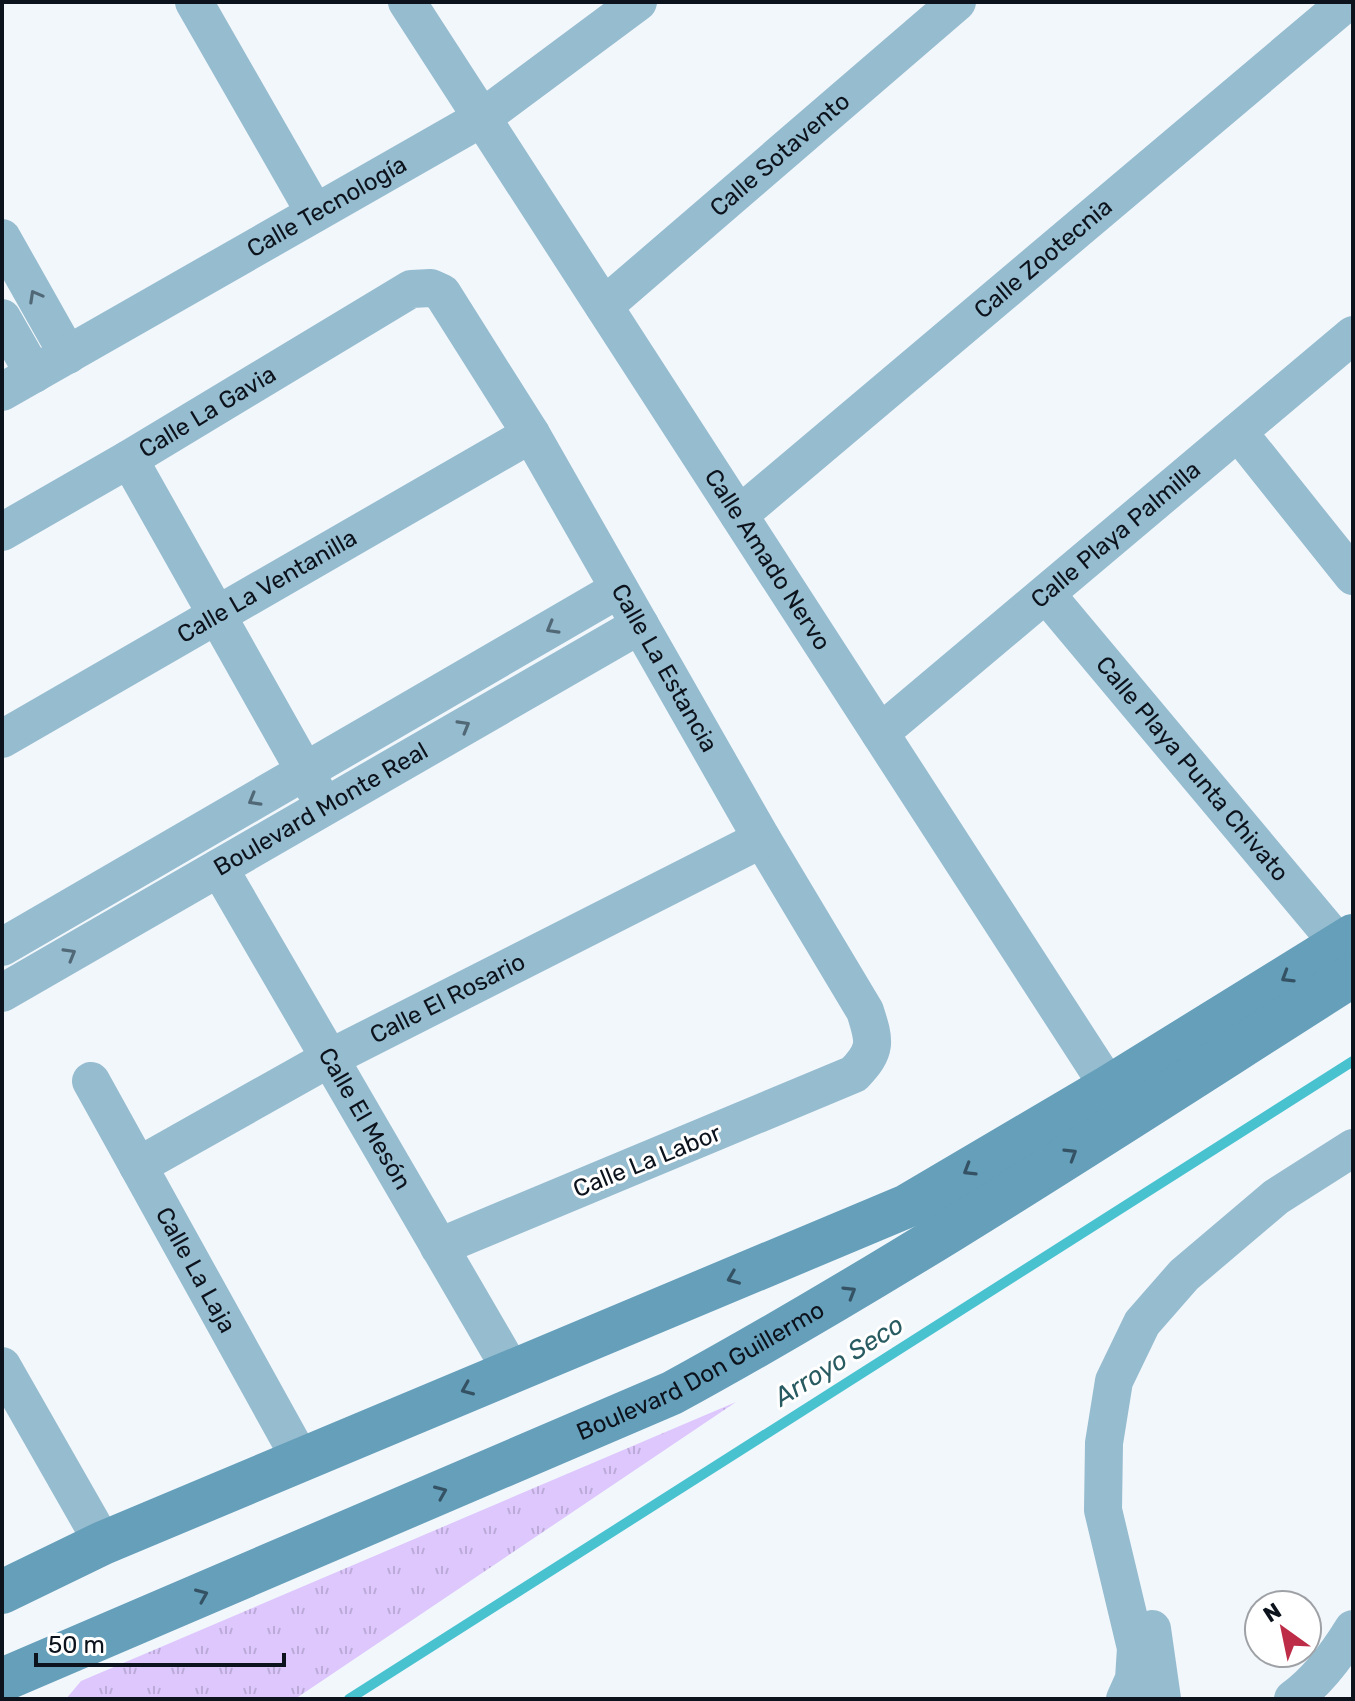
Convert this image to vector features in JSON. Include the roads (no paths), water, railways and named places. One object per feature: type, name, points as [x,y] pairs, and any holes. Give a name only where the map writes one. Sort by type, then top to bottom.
[{"type":"main road","name":"Boulevard Don Guillermo","points":[[8,1685],[672,1393],[757,1347],[926,1247],[1119,1102],[1348,952]]},
{"type":"main road","name":"Boulevard Don Guillermo","points":[[2,1592],[103,1543],[907,1206],[1119,1102]]},
{"type":"main road","points":[[907,1206],[926,1247]]},
{"type":"street","points":[[194,2],[315,213]]},
{"type":"street","name":"Calle Amado Nervo","points":[[407,2],[1119,1102]]},
{"type":"street","name":"Calle Tecnología","points":[[2,392],[482,118],[638,2]]},
{"type":"street","name":"Calle Sotavento","points":[[604,306],[957,2]]},
{"type":"street","name":"Calle Zootecnia","points":[[739,515],[1347,2]]},
{"type":"street","points":[[2,238],[68,355]]},
{"type":"street","name":"Calle La Estancia","points":[[411,289],[431,288],[442,293],[531,434],[762,839],[865,1011],[873,1036],[869,1059],[854,1074]]},
{"type":"street","name":"Calle La Gavia","points":[[2,532],[411,289]]},
{"type":"street","points":[[2,318],[34,374]]},
{"type":"street","name":"Calle Playa Palmilla","points":[[880,733],[1353,335]]},
{"type":"street","points":[[1238,432],[1353,576]]},
{"type":"street","name":"Calle La Ventanilla","points":[[2,739],[531,434]]},
{"type":"street","points":[[129,459],[325,807]]},
{"type":"street","name":"Boulevard Monte Real","points":[[2,947],[619,589]]},
{"type":"street","name":"Calle Playa Punta Chivato","points":[[1046,594],[1348,952]]},
{"type":"street","name":"Boulevard Monte Real","points":[[2,993],[640,625]]},
{"type":"street","name":"Calle El Rosario","points":[[138,1166],[330,1058],[762,839]]},
{"type":"street","name":"Calle El Mesón","points":[[219,868],[511,1370]]},
{"type":"street","name":"Calle La Labor","points":[[439,1247],[854,1074]]},
{"type":"street","name":"Calle La Laja","points":[[91,1081],[301,1460]]},
{"type":"street","points":[[1125,1699],[1134,1679],[1136,1648],[1103,1510],[1104,1443],[1114,1381],[1142,1323],[1184,1275],[1276,1197],[1353,1148]]},
{"type":"street","points":[[1162,1699],[1150,1618],[1133,1548],[1126,1474],[1133,1404],[1184,1275]]},
{"type":"street","points":[[2,1366],[103,1543]]},
{"type":"street","points":[[1293,1699],[1307,1689],[1338,1653],[1353,1629]]},
{"type":"waterway","name":"Arroyo Seco","points":[[349,1699],[1353,1061]]}]
